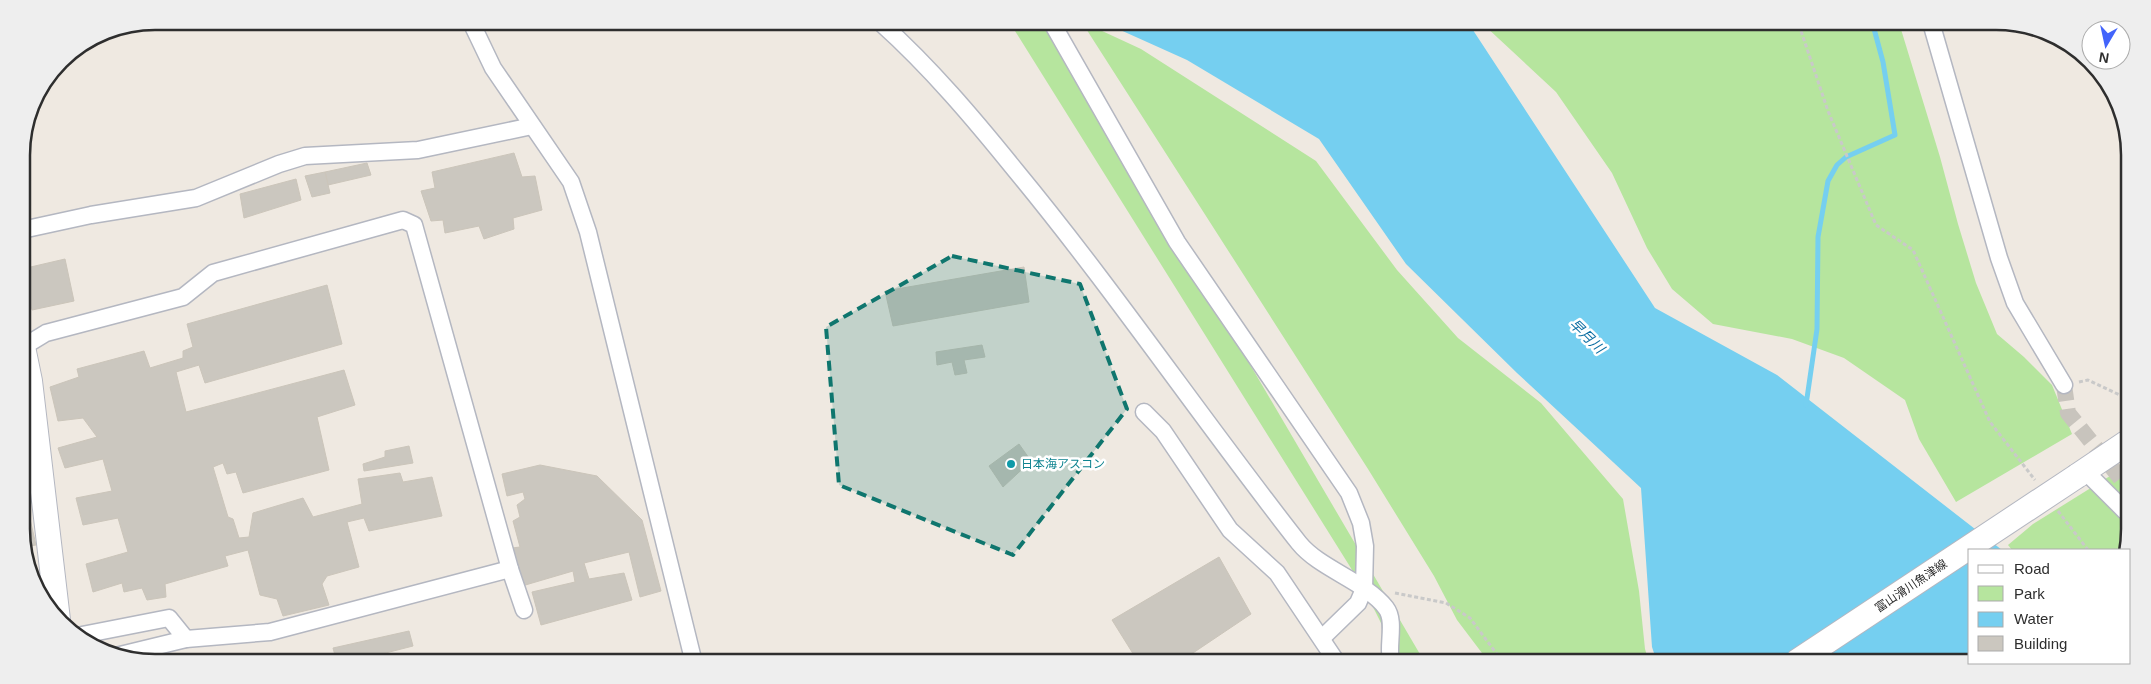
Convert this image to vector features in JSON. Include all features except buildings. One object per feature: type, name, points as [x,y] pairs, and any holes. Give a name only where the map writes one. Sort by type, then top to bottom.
[{"type":"main road","points":[[30,381],[56,605]]},
{"type":"main road","name":"富山滑川魚津線","points":[[1808,654],[2121,446]]},
{"type":"street","points":[[475,30],[492,68],[571,182],[588,232],[692,654]]},
{"type":"street","points":[[889,30],[914,53],[957,98],[1067,232],[1301,545],[1364,589],[1387,609],[1392,631],[1391,654]]},
{"type":"street","points":[[1055,30],[1177,242],[1349,493],[1361,523],[1366,546],[1364,589],[1358,603],[1322,638]]},
{"type":"street","points":[[1933,30],[1999,258],[2015,302],[2064,385]]},
{"type":"street","points":[[30,228],[91,215],[196,198],[279,164],[305,156],[418,150],[532,126]]},
{"type":"street","points":[[30,343],[46,333],[183,297],[212,273],[403,220],[414,225],[510,569],[524,610]]},
{"type":"street","points":[[1144,412],[1163,431],[1230,530],[1277,573],[1332,654]]},
{"type":"street","points":[[2081,474],[2121,508]]},
{"type":"street","points":[[133,652],[186,639],[270,632],[510,569]]},
{"type":"street","points":[[88,634],[169,618],[186,639]]},
{"type":"path","points":[[1801,30],[1828,111],[1876,225],[1913,250],[1990,422],[2036,482]]},
{"type":"path","points":[[2064,385],[2088,380],[2121,396]]},
{"type":"path","points":[[2054,505],[2087,549]]},
{"type":"path","points":[[1364,589],[1446,603],[1470,618],[1497,654]]},
{"type":"highlighted area","points":[[952,256],[1080,284],[1127,409],[1013,555],[839,485],[826,327]]},
{"type":"green space","points":[[1014,30],[1048,30],[1164,218],[1420,654],[1396,654],[1364,589]]},
{"type":"green space","points":[[1087,30],[1100,30],[1141,49],[1316,161],[1397,270],[1458,338],[1541,403],[1623,499],[1639,591],[1647,654],[1483,654],[1457,620],[1434,576],[1368,469]]},
{"type":"green space","points":[[1489,30],[1901,30],[1976,283],[1997,334],[2052,385],[2072,434],[1956,502],[1919,439],[1905,400],[1844,358],[1792,339],[1713,324],[1672,289],[1647,248],[1612,173],[1556,92]]},
{"type":"green space","points":[[30,466],[35,503],[30,504]]},
{"type":"green space","points":[[2121,469],[2119,549],[2011,549],[2008,545],[2033,524]]},
{"type":"water","name":"早月川","points":[[1120,30],[1473,30],[1655,308],[1777,375],[2001,549],[1968,549],[1968,654],[1654,654],[1652,647],[1641,488],[1517,373],[1406,264],[1319,139],[1187,60]]},
{"type":"waterway","points":[[1806,405],[1817,329],[1818,237],[1828,181],[1837,165],[1846,157],[1895,135],[1883,62],[1874,30]]},
{"type":"tunnel","points":[[2064,385],[2068,413],[2121,479]]},
{"type":"place","name":"日本海アスコン","points":[[1011,464]]}]
